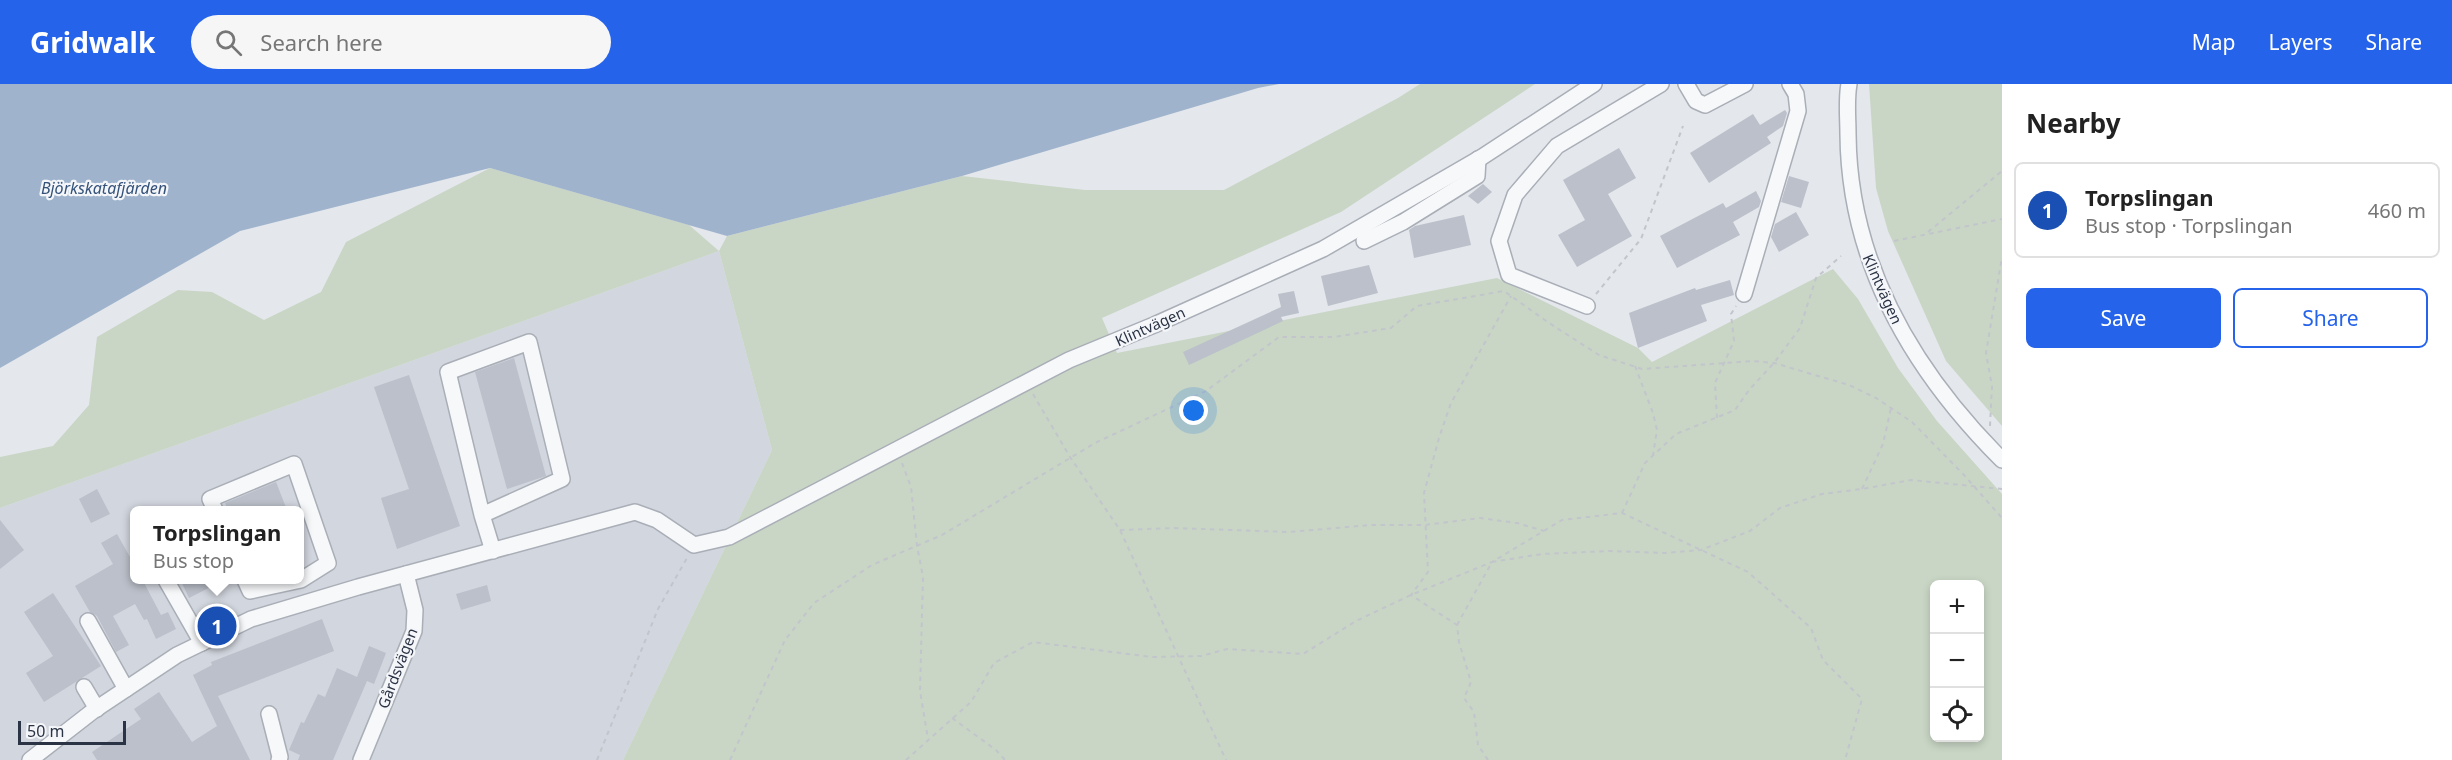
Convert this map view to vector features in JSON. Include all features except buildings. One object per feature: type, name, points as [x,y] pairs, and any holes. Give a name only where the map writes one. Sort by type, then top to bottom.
[{"type":"street","name":"Klintvägen","points":[[694,545],[729,537],[896,448],[1069,360],[1154,325],[1323,249],[1478,159],[1594,84]]},
{"type":"street","points":[[1587,306],[1509,275],[1499,241],[1515,195],[1557,146],[1661,84]]},
{"type":"street","points":[[1686,84],[1696,101],[1705,105],[1745,84]]},
{"type":"street","points":[[1744,294],[1798,111],[1796,94],[1790,84]]},
{"type":"street","name":"Klintvägen","points":[[1849,84],[1848,148],[1852,195],[1860,234],[1873,268],[1888,304],[1915,355],[1945,396],[2002,460]]},
{"type":"street","points":[[1364,241],[1403,222],[1478,176],[1478,159]]},
{"type":"street","points":[[482,515],[562,479],[529,342],[448,372],[482,515],[493,551]]},
{"type":"street","points":[[213,506],[210,499],[294,464],[328,563],[304,578]]},
{"type":"street","points":[[30,760],[97,709],[177,655],[251,619],[635,512],[657,520],[694,545]]},
{"type":"street","name":"Gårdsvägen","points":[[361,760],[414,631],[415,610],[406,574]]},
{"type":"street","points":[[169,584],[202,643]]},
{"type":"street","points":[[247,584],[250,591],[282,584]]},
{"type":"street","points":[[302,584],[305,603]]},
{"type":"street","points":[[88,621],[126,689]]},
{"type":"street","points":[[84,687],[97,709]]},
{"type":"street","points":[[269,714],[279,760]]},
{"type":"path","points":[[1587,306],[1641,239],[1683,126]]},
{"type":"path","points":[[1927,233],[2002,171]]},
{"type":"path","points":[[1894,241],[2002,219]]},
{"type":"path","points":[[1622,513],[1645,463],[1676,434],[1735,410],[1800,328],[1816,278],[1841,256]]},
{"type":"path","points":[[1990,426],[1992,386],[1986,353],[2002,257]]},
{"type":"path","points":[[730,760],[785,640],[814,603],[872,565],[942,535],[1095,443],[1206,391],[1279,337],[1334,337],[1391,328],[1417,306],[1504,291],[1599,355],[1642,369],[1754,361],[1774,363],[1809,375],[1833,379],[1876,398],[1912,422],[2002,518]]},
{"type":"path","points":[[1717,418],[1715,383],[1734,340],[1731,314],[1744,294]]},
{"type":"path","points":[[1411,596],[1428,572],[1424,493],[1451,403],[1511,297]]},
{"type":"path","points":[[1635,366],[1653,412],[1657,430],[1653,455]]},
{"type":"path","points":[[1026,381],[1070,457],[1120,530],[1226,760]]},
{"type":"path","points":[[1862,489],[1882,444],[1891,408]]},
{"type":"path","points":[[896,448],[911,487],[917,546],[923,577],[920,691],[928,739]]},
{"type":"path","points":[[1492,562],[1542,554],[1609,551],[1665,553],[1701,550],[1750,531],[1780,508],[1822,494],[1911,480],[2002,489]]},
{"type":"path","points":[[906,760],[971,702],[994,663],[1033,642],[1152,657],[1201,656],[1227,649],[1303,654],[1356,621],[1492,562],[1562,520],[1622,513],[1748,572],[1811,628],[1823,660],[1862,699],[1845,760]]},
{"type":"path","points":[[1120,530],[1173,528],[1289,532],[1371,525],[1425,525],[1480,518],[1517,523],[1544,531]]},
{"type":"path","points":[[597,760],[658,609],[694,545]]},
{"type":"path","points":[[1488,760],[1478,745],[1474,712],[1464,698],[1471,682],[1459,642],[1457,626],[1492,562]]},
{"type":"path","points":[[1411,596],[1457,626]]},
{"type":"path","points":[[952,718],[996,750],[1005,760]]},
{"type":"shaded area","points":[[719,251],[772,450],[623,760],[0,760],[0,508]]},
{"type":"green space","points":[[1420,84],[1535,84],[1341,212],[1102,318],[1117,353],[1497,278],[1638,348],[1652,362],[1833,269],[1858,299],[1898,368],[1937,421],[2002,494],[2002,760],[623,760],[772,450],[719,251],[727,236],[962,176],[1085,190],[1224,190],[1398,98]]},
{"type":"green space","points":[[1869,84],[2002,84],[2002,426],[1946,361],[1888,231],[1876,188]]},
{"type":"green space","points":[[490,168],[689,225],[719,251],[0,508],[0,457],[53,446],[89,405],[97,337],[178,290],[212,292],[264,320],[321,292],[346,242]]},
{"type":"water","name":"Björkskatafjärden","points":[[0,84],[1279,84],[1258,88],[962,176],[727,236],[490,168],[240,231],[0,368]]},
{"type":"place","name":"Torpslingan","points":[[217,626]]}]
